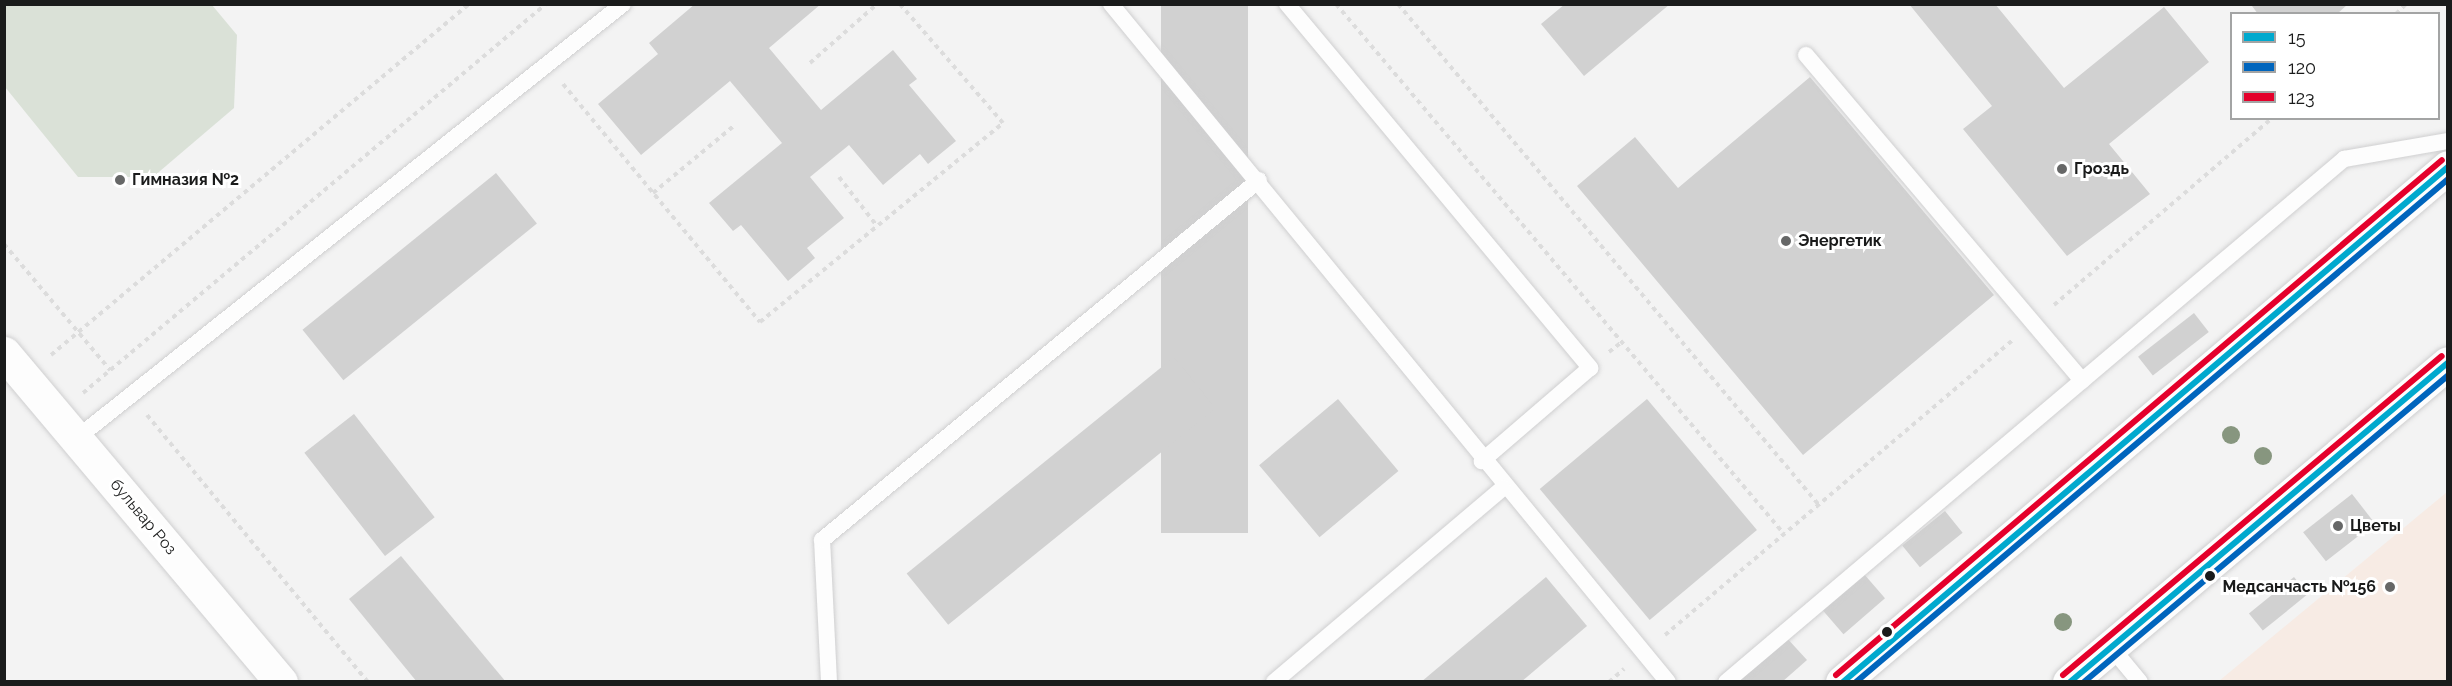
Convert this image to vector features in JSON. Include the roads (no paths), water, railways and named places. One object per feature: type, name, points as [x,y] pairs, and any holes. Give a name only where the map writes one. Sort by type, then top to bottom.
[{"type":"main road","points":[[1842,681],[2448,167]]},
{"type":"main road","points":[[2069,681],[2448,363]]},
{"type":"main road","name":"бульвар Роз","points":[[15,365],[281,681]]},
{"type":"lane","points":[[67,426],[131,396],[623,4]]},
{"type":"lane","points":[[1111,4],[1259,180],[1503,488],[1642,654],[1668,681]]},
{"type":"lane","points":[[1287,4],[1590,368],[1482,461]]},
{"type":"lane","points":[[1806,55],[2082,381]]},
{"type":"lane","points":[[1726,681],[2344,159],[2448,141]]},
{"type":"lane","points":[[829,681],[822,540],[1259,180]]},
{"type":"lane","points":[[1274,681],[1503,488]]},
{"type":"lane","points":[[2111,646],[2140,681]]},
{"type":"place","name":"Гроздь","points":[[2062,169]]},
{"type":"place","name":"Гимназия №2","points":[[120,180]]},
{"type":"place","name":"Энергетик","points":[[1786,241]]},
{"type":"place","name":"Цветы","points":[[2338,526]]},
{"type":"place","name":"Медсанчасть №156","points":[[2390,587]]}]
